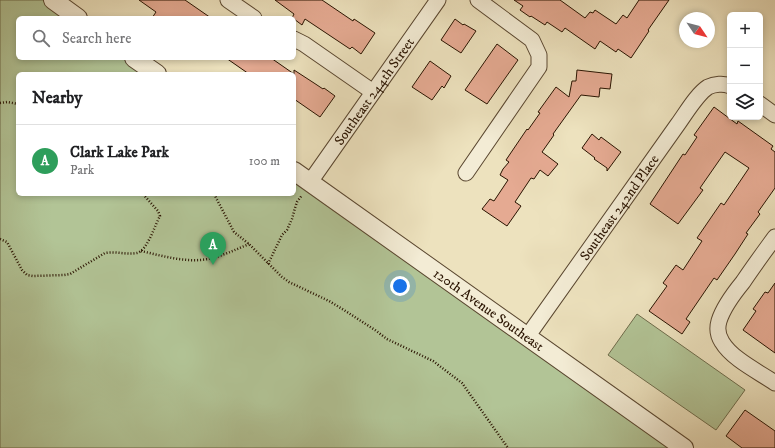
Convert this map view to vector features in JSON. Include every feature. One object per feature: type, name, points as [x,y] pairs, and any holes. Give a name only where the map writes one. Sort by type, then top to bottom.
[{"type":"street","points":[[53,0],[75,16]]},
{"type":"street","points":[[228,0],[251,16]]},
{"type":"street","name":"Southeast 244th Street","points":[[308,186],[438,0]]},
{"type":"street","points":[[466,173],[539,67],[539,55],[532,40],[478,0]]},
{"type":"street","points":[[296,40],[373,92]]},
{"type":"street","points":[[137,60],[154,72]]},
{"type":"street","name":"Southeast 242nd Place","points":[[527,337],[701,93],[710,86],[723,86]]},
{"type":"street","points":[[763,106],[775,115]]},
{"type":"street","name":"120th Avenue Southeast","points":[[296,173],[308,186],[527,337],[684,448]]},
{"type":"street","points":[[775,237],[733,295],[722,314],[719,322],[718,334],[730,353],[775,383]]},
{"type":"path","points":[[0,103],[7,102],[16,104]]},
{"type":"path","points":[[268,264],[282,235],[287,230],[297,202],[308,186]]},
{"type":"path","points":[[0,239],[7,242],[22,270],[27,275],[70,274],[105,253],[136,253],[141,251],[146,246],[160,216],[145,196]]},
{"type":"path","points":[[215,196],[234,232],[249,244],[282,277],[289,282],[329,301],[387,339],[433,361],[462,383],[508,448]]},
{"type":"path","points":[[141,251],[190,260],[207,259],[228,253],[249,244]]},
{"type":"green space","points":[[0,0],[53,0],[75,16],[16,16],[16,60],[137,60],[154,72],[16,72],[16,196],[296,196],[296,172],[684,448],[0,448]]},
{"type":"green space","points":[[637,314],[745,390],[716,430],[608,355]]},
{"type":"building","points":[[139,0],[185,0],[208,16],[153,16],[156,12]]},
{"type":"building","points":[[275,0],[322,0],[353,21],[354,19],[375,33],[361,54],[352,47],[350,49],[305,19],[302,25],[296,20],[296,16],[293,16],[294,14]]},
{"type":"building","points":[[514,0],[560,0],[585,18],[590,12],[593,13],[595,10],[616,24],[623,15],[627,18],[639,0],[669,0],[631,58],[618,49],[616,52],[600,41],[595,49],[565,28],[562,32],[547,22],[545,25],[520,10],[523,6]]},
{"type":"building","points":[[455,19],[463,25],[464,24],[476,31],[461,53],[441,40]]},
{"type":"building","points":[[497,44],[518,60],[487,104],[465,90]]},
{"type":"building","points":[[229,60],[274,60],[291,72],[246,72]]},
{"type":"building","points":[[430,61],[451,76],[444,88],[442,86],[432,100],[412,87]]},
{"type":"building","points":[[294,70],[335,96],[320,117],[296,100],[296,72],[294,72]]},
{"type":"building","points":[[577,70],[612,74],[610,89],[600,88],[599,97],[581,95],[542,152],[558,164],[548,176],[540,170],[534,179],[531,178],[515,202],[521,206],[507,226],[482,209],[490,199],[494,201],[508,180],[500,175],[509,162],[506,160],[540,113],[538,112],[556,87],[569,97],[572,81],[576,81]]},
{"type":"building","points":[[714,107],[727,117],[727,120],[732,120],[737,124],[738,121],[773,146],[771,149],[775,152],[775,188],[758,212],[760,214],[746,233],[748,234],[735,254],[717,280],[714,278],[686,319],[690,322],[682,334],[649,311],[667,286],[663,283],[676,265],[683,270],[702,241],[697,238],[721,203],[724,205],[749,168],[725,152],[700,188],[703,190],[678,224],[650,204],[683,154],[685,155],[697,137],[694,135]]},
{"type":"building","points":[[592,134],[599,140],[601,137],[621,152],[607,171],[607,168],[582,148]]},
{"type":"building","points":[[775,283],[775,353],[743,330],[756,311],[753,309],[765,292],[768,293]]},
{"type":"building","points":[[745,410],[775,431],[775,448],[742,448],[726,436]]},
{"type":"place","name":"Clark Lake Park","points":[[213,265]]}]
